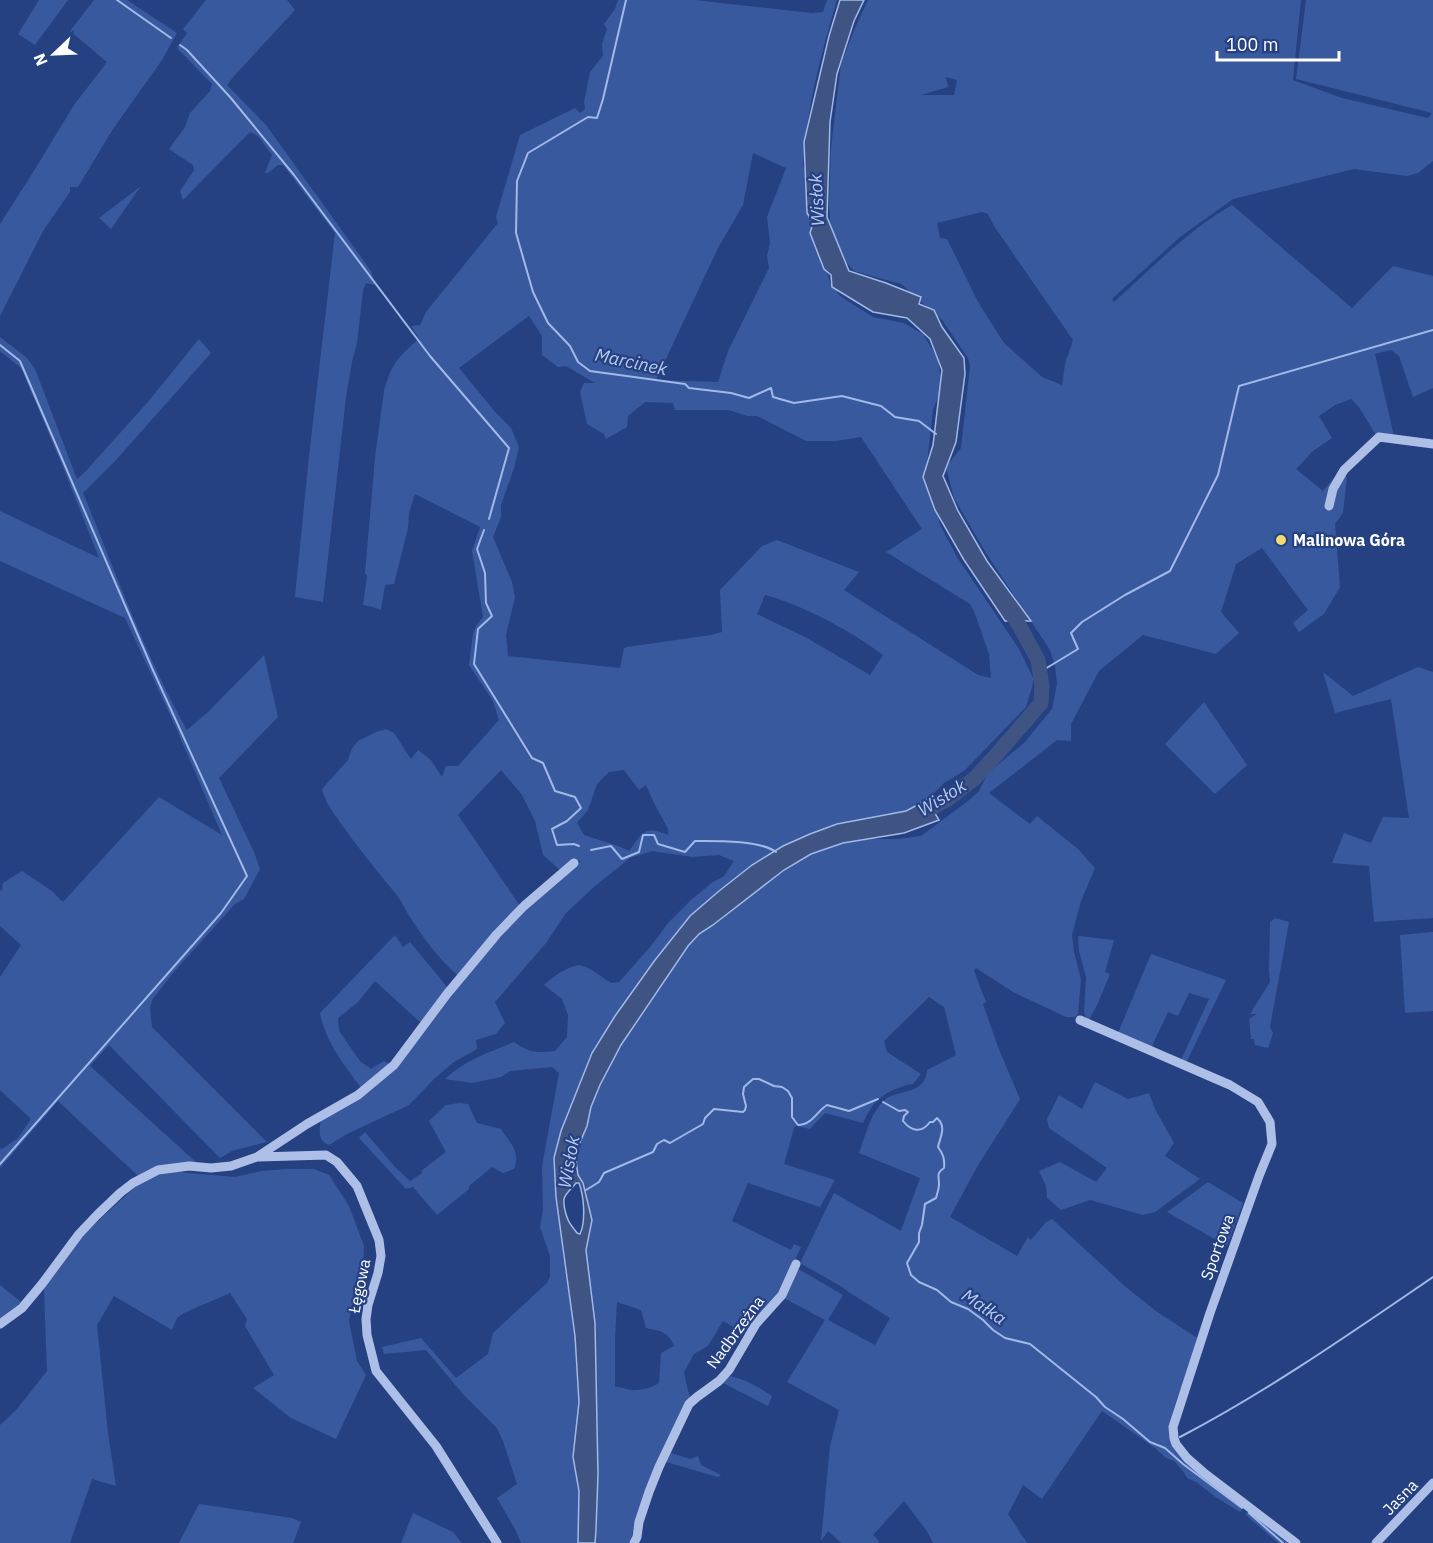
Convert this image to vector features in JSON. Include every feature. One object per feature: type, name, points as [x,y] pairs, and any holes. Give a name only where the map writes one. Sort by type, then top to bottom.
[{"type":"street","points":[[1329,506],[1333,489],[1344,470],[1378,437],[1433,444]]},
{"type":"street","name":"Łęgowa","points":[[0,1324],[22,1308],[79,1234],[133,1183],[158,1170],[189,1166],[211,1168],[231,1166],[257,1157],[358,1095],[394,1065],[447,994],[497,934],[524,906],[574,863]]},
{"type":"street","name":"Sportowa","points":[[1080,1020],[1230,1085],[1258,1102],[1270,1122],[1272,1144],[1210,1313],[1173,1427],[1176,1444],[1187,1458],[1296,1543]]},
{"type":"street","name":"Łęgowa","points":[[257,1157],[326,1155],[337,1162],[357,1186],[379,1240],[381,1256],[366,1319],[367,1335],[376,1371],[436,1446],[497,1543]]},
{"type":"street","name":"Nadbrzeżna","points":[[634,1543],[649,1492],[689,1404],[719,1381],[729,1370],[756,1324],[782,1295],[796,1264]]},
{"type":"street","name":"Jasna","points":[[1376,1543],[1433,1483]]},
{"type":"shaded area","points":[[39,0],[68,0],[35,45],[18,34]]},
{"type":"shaded area","points":[[94,0],[127,0],[177,33],[162,60],[113,129],[78,187],[70,187],[70,192],[43,231],[0,316],[0,224],[74,105],[107,62],[70,31]]},
{"type":"shaded area","points":[[206,0],[287,0],[295,10],[227,85],[266,125],[371,271],[375,285],[366,283],[363,290],[357,343],[346,397],[323,602],[295,597],[335,233],[283,165],[278,165],[265,173],[272,155],[258,136],[250,132],[183,200],[180,191],[194,170],[193,165],[169,149],[185,127],[190,113],[210,91],[212,84],[177,48],[187,33],[183,29]]},
{"type":"shaded area","points":[[618,0],[694,0],[812,13],[823,12],[827,0],[837,0],[815,82],[807,124],[803,166],[809,174],[811,224],[830,282],[840,296],[873,317],[904,323],[923,334],[938,359],[942,388],[933,409],[925,481],[932,491],[940,525],[957,557],[1019,649],[1034,680],[1026,707],[964,771],[944,783],[927,800],[906,811],[837,824],[810,834],[783,846],[752,865],[719,891],[675,934],[615,1016],[592,1053],[561,1131],[554,1158],[563,1255],[575,1336],[579,1402],[573,1457],[579,1491],[578,1543],[521,1543],[497,1498],[517,1484],[497,1428],[463,1394],[426,1350],[384,1354],[382,1347],[421,1338],[456,1378],[488,1354],[493,1333],[547,1283],[550,1277],[550,1256],[540,1227],[543,1210],[542,1166],[559,1073],[552,1067],[510,1071],[501,1077],[472,1083],[445,1079],[469,1061],[514,1042],[533,1051],[555,1051],[567,1037],[568,1015],[562,999],[544,985],[562,972],[578,966],[589,968],[611,983],[619,982],[668,923],[692,899],[724,876],[734,861],[719,855],[692,857],[652,851],[630,858],[566,913],[546,943],[495,1002],[505,1023],[496,1034],[476,1040],[477,1049],[454,1062],[409,1105],[329,1145],[321,1138],[321,1121],[364,1093],[525,909],[581,861],[573,859],[560,870],[543,855],[535,821],[522,795],[501,770],[458,815],[520,906],[457,975],[431,946],[413,922],[398,896],[348,834],[328,803],[322,789],[348,760],[352,748],[358,741],[376,732],[386,729],[394,733],[411,759],[418,750],[431,760],[442,777],[446,766],[458,766],[499,720],[493,701],[469,665],[473,634],[483,617],[472,551],[480,527],[415,494],[394,584],[385,585],[381,610],[363,605],[375,458],[384,391],[397,361],[419,339],[411,326],[420,325],[426,312],[498,223],[496,217],[520,135],[575,108],[580,113],[585,109],[584,102],[590,72],[603,56],[602,44],[607,29],[604,24],[615,9]],"holes":[[[753,153],[786,168],[767,217],[770,243],[767,256],[769,268],[728,351],[718,382],[656,380],[718,248],[743,205]],[[529,316],[542,336],[542,355],[558,367],[566,366],[595,383],[584,383],[580,392],[587,424],[604,434],[606,439],[627,427],[628,416],[645,402],[673,403],[675,410],[729,410],[747,416],[757,416],[806,441],[836,441],[861,437],[922,529],[886,552],[970,604],[989,654],[991,678],[978,675],[844,590],[859,572],[777,540],[762,546],[720,590],[722,632],[624,648],[620,668],[508,656],[506,635],[515,597],[512,582],[493,537],[501,517],[501,505],[519,447],[511,428],[459,368]],[[765,595],[779,599],[826,620],[883,655],[870,675],[807,638],[757,614]],[[624,770],[639,790],[646,785],[668,829],[668,835],[654,831],[645,832],[629,851],[584,835],[577,823],[588,810],[597,784],[609,772]]]},
{"type":"shaded area","points":[[868,0],[1301,0],[1293,80],[1342,98],[1428,118],[1432,113],[1296,79],[1306,0],[1433,0],[1433,161],[1418,173],[1407,176],[1354,169],[1233,199],[1180,237],[1112,299],[1114,302],[1185,238],[1232,205],[1352,308],[1393,266],[1433,276],[1433,388],[1413,397],[1399,356],[1391,350],[1375,354],[1394,436],[1376,435],[1359,407],[1351,399],[1335,405],[1319,416],[1332,438],[1313,451],[1296,469],[1323,491],[1338,473],[1347,477],[1343,513],[1335,524],[1340,587],[1324,614],[1299,632],[1293,623],[1308,610],[1262,548],[1236,564],[1221,612],[1239,633],[1216,654],[1143,635],[1099,671],[1071,724],[1071,741],[1057,740],[989,793],[1030,824],[1037,816],[1078,849],[1095,868],[1081,901],[1072,935],[1081,979],[1078,1014],[1075,1017],[1066,1017],[1013,992],[976,968],[974,971],[986,1002],[983,1004],[998,1047],[1020,1099],[977,1167],[950,1217],[1017,1256],[1028,1237],[1031,1240],[1046,1222],[1052,1219],[1127,1288],[1156,1311],[1197,1338],[1172,1417],[1174,1443],[1244,1506],[1240,1512],[1187,1478],[1174,1461],[1166,1458],[1102,1411],[1042,1499],[1023,1485],[1008,1514],[1027,1543],[933,1543],[927,1531],[904,1501],[873,1535],[879,1541],[878,1543],[841,1543],[828,1531],[821,1541],[830,1446],[839,1410],[787,1382],[825,1320],[782,1297],[794,1270],[800,1270],[843,1295],[828,1320],[875,1345],[890,1318],[800,1263],[834,1193],[901,1231],[920,1178],[859,1153],[873,1116],[884,1101],[892,1095],[917,1087],[926,1078],[927,1070],[956,1055],[944,1007],[929,997],[884,1041],[887,1052],[921,1074],[913,1084],[895,1089],[879,1099],[863,1123],[825,1113],[810,1129],[796,1126],[794,1128],[784,1164],[835,1180],[820,1207],[748,1183],[732,1221],[791,1250],[794,1244],[801,1247],[778,1295],[747,1335],[723,1321],[708,1346],[694,1354],[684,1372],[691,1398],[635,1522],[630,1543],[595,1543],[598,1474],[595,1323],[586,1250],[592,1220],[576,1161],[578,1147],[587,1126],[591,1107],[621,1045],[688,946],[699,934],[784,870],[811,854],[843,843],[921,836],[968,801],[979,791],[988,773],[1024,743],[1052,709],[1057,684],[1050,650],[986,553],[954,498],[946,467],[961,448],[970,366],[968,358],[942,320],[901,284],[854,271],[832,246],[829,206],[831,148],[841,64]],"holes":[[[946,77],[957,80],[954,95],[921,95],[948,87]],[[982,212],[988,214],[1073,340],[1065,364],[1062,385],[1042,377],[1004,343],[978,302],[947,239],[940,238],[937,223]],[[617,1302],[641,1310],[646,1328],[659,1331],[669,1337],[674,1346],[661,1353],[659,1383],[637,1390],[615,1387]]]},
{"type":"shaded area","points":[[141,186],[111,229],[99,218]]},
{"type":"shaded area","points":[[0,337],[27,358],[35,369],[77,479],[147,403],[199,339],[211,353],[116,460],[83,493],[144,643],[187,730],[264,655],[278,717],[219,778],[260,869],[244,899],[235,904],[172,974],[152,1000],[150,1009],[152,1027],[267,1142],[232,1151],[220,1158],[109,1045],[90,1066],[198,1164],[138,1176],[58,1101],[0,1168],[0,1148],[2,1149],[18,1138],[31,1119],[0,1090],[0,977],[21,945],[0,926],[0,890],[2,891],[3,883],[22,871],[52,891],[63,902],[159,797],[222,835],[125,618],[0,561],[0,511],[99,558],[21,368],[0,351]]},
{"type":"shaded area","points":[[1418,667],[1433,672],[1433,918],[1374,922],[1369,866],[1332,863],[1344,833],[1371,843],[1383,817],[1409,818],[1391,699],[1335,713],[1323,672],[1353,696]]},
{"type":"shaded area","points":[[1204,702],[1247,765],[1215,794],[1165,744]]},
{"type":"shaded area","points":[[1275,918],[1289,922],[1270,1027],[1273,1033],[1268,1048],[1255,1045],[1254,1039],[1251,1039],[1249,1019],[1257,1014],[1250,1014],[1270,982],[1270,922]]},
{"type":"shaded area","points":[[1433,932],[1433,1011],[1405,1013],[1400,935]]},
{"type":"shaded area","points":[[395,935],[403,947],[410,942],[448,988],[421,1023],[375,981],[358,1002],[338,1018],[339,1031],[360,1061],[371,1069],[384,1061],[390,1064],[361,1088],[326,1034],[320,1013]]},
{"type":"shaded area","points":[[1078,936],[1114,940],[1105,972],[1110,974],[1089,1020],[1084,1012],[1086,977],[1079,951]]},
{"type":"shaded area","points":[[1151,954],[1226,980],[1186,1063],[1181,1060],[1209,999],[1189,993],[1178,1016],[1168,1012],[1151,1048],[1118,1033]]},
{"type":"shaded area","points":[[1095,1082],[1128,1099],[1149,1093],[1174,1143],[1165,1156],[1200,1179],[1155,1212],[1143,1215],[1090,1200],[1061,1210],[1047,1198],[1046,1186],[1039,1171],[1060,1162],[1096,1182],[1107,1168],[1049,1128],[1047,1119],[1059,1095],[1082,1109]]},
{"type":"shaded area","points":[[468,1104],[477,1123],[501,1129],[514,1148],[516,1163],[514,1169],[503,1173],[492,1167],[437,1215],[413,1187],[406,1189],[359,1138],[365,1132],[410,1181],[446,1152],[429,1121],[446,1105]]},
{"type":"shaded area","points":[[286,1169],[314,1169],[329,1175],[349,1206],[364,1246],[363,1270],[354,1293],[349,1321],[357,1361],[366,1375],[336,1439],[291,1418],[253,1388],[274,1375],[245,1326],[247,1319],[230,1293],[184,1313],[177,1318],[172,1330],[114,1296],[97,1325],[116,1486],[92,1479],[70,1543],[0,1543],[0,1425],[17,1409],[47,1371],[44,1289],[83,1235],[135,1187],[156,1175],[176,1171],[235,1177]]},
{"type":"shaded area","points":[[1208,1182],[1243,1203],[1227,1246],[1167,1212]]},
{"type":"shaded area","points":[[0,1285],[21,1302],[0,1320]]},
{"type":"shaded area","points":[[729,1376],[746,1381],[772,1396],[768,1406],[721,1382]]},
{"type":"shaded area","points":[[671,1453],[690,1459],[698,1456],[701,1465],[721,1475],[718,1477],[666,1462]]},
{"type":"shaded area","points":[[199,1504],[292,1518],[301,1522],[293,1543],[179,1543]]},
{"type":"shaded area","points":[[1250,1511],[1291,1543],[1278,1543],[1247,1516],[1245,1513]]},
{"type":"shaded area","points":[[413,1513],[453,1532],[462,1543],[401,1543]]},
{"type":"water","points":[[840,0],[864,0],[854,21],[837,74],[830,122],[827,217],[849,271],[921,297],[919,304],[934,310],[942,327],[964,358],[965,374],[956,442],[943,476],[958,511],[987,561],[1031,621],[1005,621],[964,560],[935,510],[923,477],[933,445],[942,370],[930,339],[907,318],[873,312],[832,287],[831,275],[824,269],[810,233],[813,223],[807,213],[804,142],[829,36]]},
{"type":"water","points":[[927,800],[939,820],[904,833],[843,843],[811,854],[784,870],[699,934],[688,946],[621,1045],[600,1085],[578,1147],[576,1161],[592,1220],[586,1250],[595,1323],[598,1474],[595,1543],[578,1543],[579,1491],[573,1457],[579,1402],[575,1336],[556,1197],[554,1158],[561,1131],[592,1053],[655,960],[690,916],[752,865],[783,846],[837,824],[906,811]],"holes":[[[576,1183],[579,1183],[584,1208],[580,1234],[570,1223],[564,1202],[567,1193]]]},
{"type":"waterway","points":[[117,0],[171,38]]},
{"type":"waterway","name":"Marcinek","points":[[626,0],[597,118],[588,117],[528,153],[517,181],[516,233],[533,292],[548,323],[570,346],[578,362],[590,371],[685,384],[689,388],[731,393],[749,398],[771,388],[773,397],[794,403],[842,396],[881,406],[895,417],[919,421],[936,434]]},
{"type":"waterway","points":[[180,45],[230,97],[294,175],[430,356],[509,448],[489,519]]},
{"type":"waterway","points":[[1040,672],[1078,649],[1071,633],[1082,622],[1170,571],[1218,475],[1239,386],[1433,330]]},
{"type":"waterway","points":[[0,345],[20,361],[152,668],[247,876],[221,913],[0,1164]]},
{"type":"waterway","points":[[484,530],[477,549],[485,573],[486,603],[492,616],[478,629],[474,664],[532,758],[543,763],[555,791],[575,797],[581,808],[567,821],[552,829],[557,845],[579,846]]},
{"type":"waterway","name":"Wisłok","points":[[914,817],[948,799],[975,778],[1041,703],[1042,686],[1038,660],[1004,603]]},
{"type":"waterway","points":[[591,850],[611,846],[622,859],[639,852],[643,835],[654,835],[658,844],[685,852],[695,841],[749,843],[776,852]]},
{"type":"waterway","name":"Małka","points":[[586,1190],[599,1182],[604,1173],[653,1152],[657,1144],[664,1140],[670,1143],[703,1124],[705,1118],[714,1109],[743,1112],[746,1106],[744,1087],[753,1079],[759,1079],[788,1091],[792,1098],[792,1117],[798,1125],[807,1123],[827,1105],[849,1111],[878,1099]]},
{"type":"waterway","name":"Małka","points":[[883,1102],[899,1111],[908,1112],[903,1121],[913,1129],[920,1130],[937,1118],[942,1125],[938,1147],[943,1157],[944,1168],[939,1173],[936,1198],[925,1204],[919,1242],[907,1263],[911,1275],[919,1282],[937,1290],[951,1302],[968,1309],[1005,1338],[1030,1344],[1150,1442],[1165,1448],[1242,1508]]},
{"type":"waterway","points":[[1180,1437],[1277,1381],[1433,1277]]},
{"type":"waterway","name":"Małka","points":[[1249,1513],[1283,1543]]},
{"type":"place","name":"Malinowa Góra","points":[[1281,540]]}]
